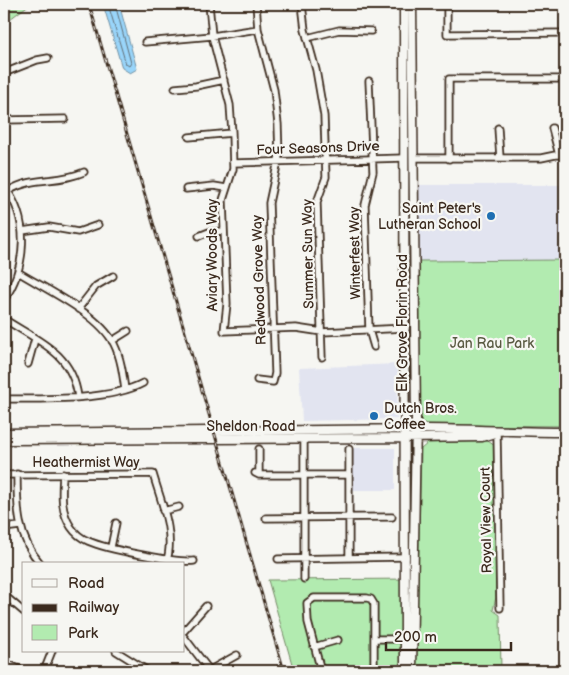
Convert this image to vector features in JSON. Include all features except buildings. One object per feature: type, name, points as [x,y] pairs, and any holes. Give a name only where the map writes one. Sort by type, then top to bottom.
[{"type":"main road","name":"Elk Grove Florin Road","points":[[404,4],[406,328],[404,429],[405,671]]},
{"type":"main road","name":"Elk Grove Florin Road","points":[[412,4],[415,429],[412,671]]},
{"type":"main road","points":[[404,105],[410,114],[409,150],[413,158]]},
{"type":"main road","points":[[404,158],[408,160],[410,169],[414,174]]},
{"type":"main road","name":"Sheldon Road","points":[[4,433],[404,429],[565,432]]},
{"type":"main road","points":[[288,439],[301,434],[320,434],[325,431]]},
{"type":"main road","name":"Sheldon Road","points":[[4,440],[482,437],[497,432]]},
{"type":"main road","points":[[406,557],[414,568]]},
{"type":"street","name":"Aviary Woods Way","points":[[209,4],[212,36],[230,105],[232,133],[232,174],[223,200],[227,304],[224,331],[274,329]]},
{"type":"street","name":"Redwood Grove Way","points":[[256,4],[258,29],[276,107],[278,162],[268,203],[274,329],[273,382],[257,380]]},
{"type":"street","name":"Summer Sun Way","points":[[302,4],[307,38],[320,90],[326,160],[326,177],[317,202],[322,357]]},
{"type":"street","points":[[447,4],[447,34],[565,33]]},
{"type":"street","points":[[145,42],[212,36],[258,29]]},
{"type":"street","points":[[307,38],[348,29],[371,31]]},
{"type":"street","points":[[4,73],[37,60],[48,58]]},
{"type":"street","points":[[449,158],[449,80],[565,79]]},
{"type":"street","points":[[175,88],[224,80]]},
{"type":"street","name":"Winterfest Way","points":[[370,81],[373,172],[365,205],[369,330],[374,347]]},
{"type":"street","points":[[4,120],[66,118]]},
{"type":"street","points":[[498,128],[500,158]]},
{"type":"street","points":[[413,158],[500,158],[562,154],[552,128]]},
{"type":"street","points":[[189,137],[232,133]]},
{"type":"street","name":"Four Seasons Drive","points":[[233,163],[404,158]]},
{"type":"street","points":[[4,300],[18,272],[22,255],[22,230],[16,209],[6,189],[22,183],[67,178],[84,172]]},
{"type":"street","points":[[186,189],[214,186],[226,188]]},
{"type":"street","points":[[22,230],[49,227],[78,232],[98,225]]},
{"type":"street","points":[[199,236],[209,232],[224,231]]},
{"type":"street","points":[[18,272],[101,326],[112,341],[118,354],[126,390]]},
{"type":"street","points":[[78,310],[92,290],[113,276]]},
{"type":"street","points":[[4,319],[58,354],[68,364],[74,378],[78,397]]},
{"type":"street","points":[[274,329],[296,328],[322,332],[406,328]]},
{"type":"street","points":[[112,341],[128,331]]},
{"type":"street","points":[[28,364],[35,339]]},
{"type":"street","points":[[4,399],[78,397],[126,390],[143,383]]},
{"type":"street","name":"Royal View Court","points":[[497,432],[500,608]]},
{"type":"street","points":[[304,439],[304,579]]},
{"type":"street","points":[[349,449],[349,558]]},
{"type":"street","points":[[259,450],[257,474],[349,475]]},
{"type":"street","name":"Heathermist Way","points":[[4,474],[152,474],[170,537],[167,561]]},
{"type":"street","points":[[17,474],[17,508],[20,526],[28,547],[39,562]]},
{"type":"street","points":[[63,474],[63,510],[71,527],[88,541],[167,561],[194,561]]},
{"type":"street","points":[[163,511],[179,507]]},
{"type":"street","points":[[266,518],[392,516]]},
{"type":"street","points":[[111,547],[116,523]]},
{"type":"street","points":[[4,528],[20,526]]},
{"type":"street","points":[[278,559],[406,557]]},
{"type":"street","points":[[4,595],[22,610]]},
{"type":"street","points":[[321,671],[306,608],[310,599],[314,598],[371,599],[374,604],[374,671]]},
{"type":"street","points":[[185,630],[206,606]]},
{"type":"street","points":[[185,637],[210,671],[237,655]]},
{"type":"street","points":[[374,639],[405,639]]},
{"type":"street","points":[[314,647],[338,640]]},
{"type":"street","points":[[44,671],[52,652]]},
{"type":"street","points":[[125,653],[148,671]]},
{"type":"street","points":[[4,662],[23,671]]},
{"type":"shaded area","name":"Saint Peter's Lutheran School","points":[[418,185],[565,185],[565,260],[417,261]]},
{"type":"shaded area","points":[[398,364],[397,419],[302,421],[299,368]]},
{"type":"shaded area","points":[[352,448],[395,448],[395,490],[352,490]]},
{"type":"green space","points":[[4,4],[30,4],[10,19],[4,18]]},
{"type":"green space","name":"Jan Rau Park","points":[[565,260],[565,426],[419,425],[417,261]]},
{"type":"green space","points":[[488,441],[495,446],[496,597],[493,610],[500,615],[501,671],[294,671],[268,580],[418,579],[421,449],[428,443]]},
{"type":"water","points":[[103,4],[119,4],[137,69],[130,73],[122,68]]},
{"type":"railway","points":[[89,4],[284,671]]},
{"type":"place","name":"Saint Peter's Lutheran School","points":[[491,216]]},
{"type":"place","name":"Dutch Bros. Coffee","points":[[374,416]]}]
